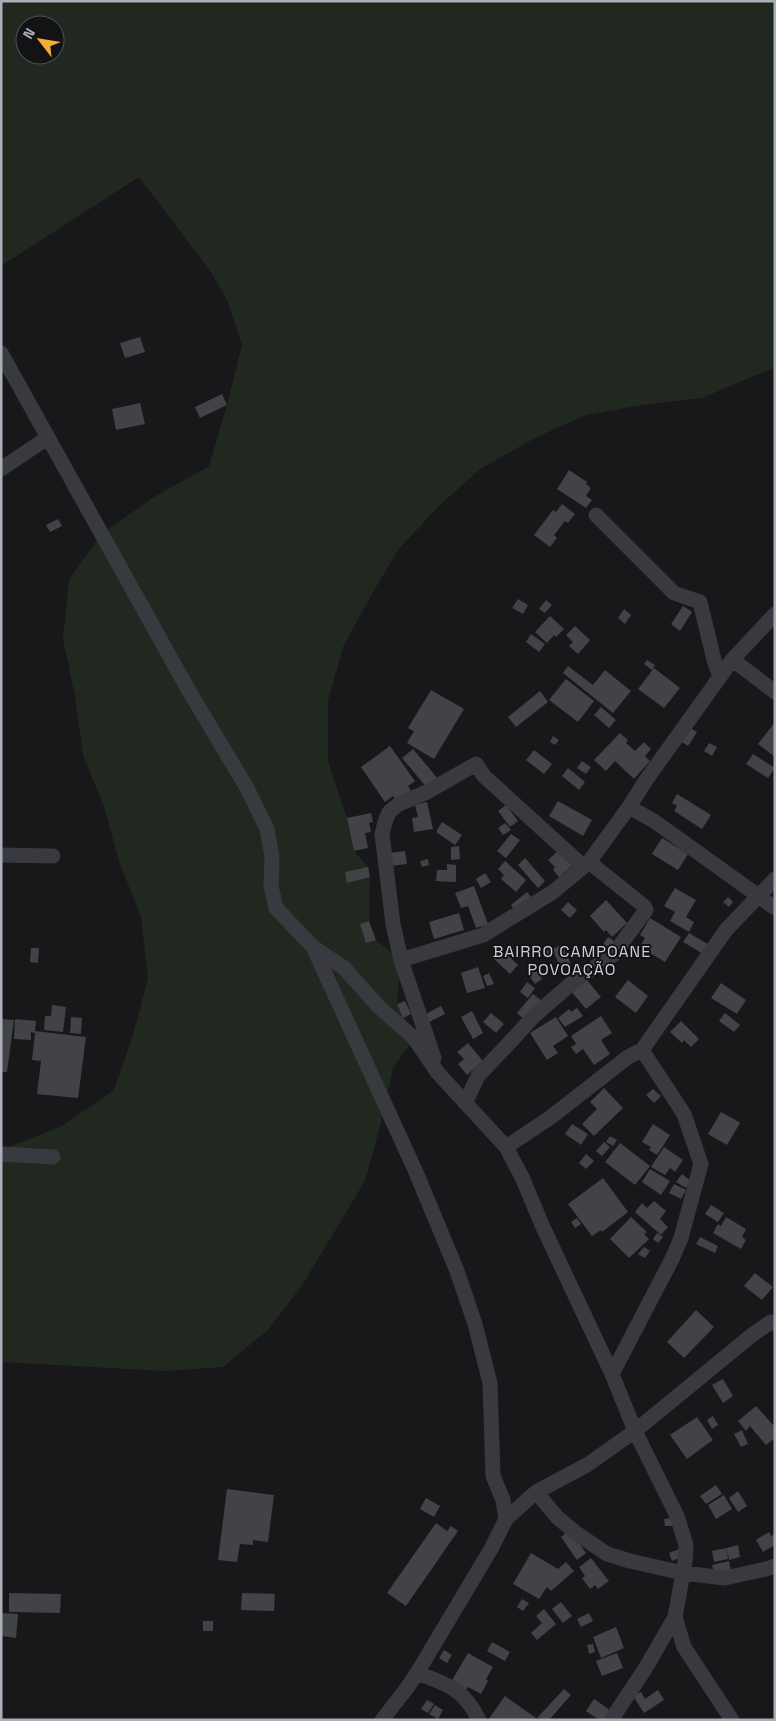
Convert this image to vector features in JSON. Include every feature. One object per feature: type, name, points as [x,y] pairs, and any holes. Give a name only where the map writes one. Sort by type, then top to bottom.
[{"type":"street","points":[[1,353],[189,691],[247,788],[267,829],[272,857],[271,886],[276,908],[312,948],[344,968],[379,1007],[414,1038],[438,1073],[506,1147],[522,1177],[542,1225],[612,1374],[634,1431],[677,1516],[686,1545],[675,1617],[645,1669],[611,1720]]},
{"type":"street","points":[[1,470],[47,438]]},
{"type":"street","points":[[596,515],[674,593],[700,602],[714,660],[720,676]]},
{"type":"street","points":[[401,960],[484,935],[553,892],[586,864],[629,807],[720,676],[775,614]]},
{"type":"street","points":[[733,660],[775,692]]},
{"type":"street","points":[[438,1073],[401,960],[392,924],[382,834],[389,812],[404,801],[427,792],[476,764],[484,776],[586,864],[644,906],[646,910],[613,954],[574,981],[533,1017],[478,1076],[466,1103]]},
{"type":"street","points":[[629,807],[654,821],[775,908]]},
{"type":"street","points":[[1,855],[53,856]]},
{"type":"street","points":[[506,1147],[551,1117],[628,1057],[642,1050],[726,930],[775,879]]},
{"type":"street","points":[[312,948],[416,1170],[457,1271],[490,1383],[493,1476],[503,1500],[506,1519]]},
{"type":"street","points":[[612,1374],[672,1260],[681,1238],[701,1164],[684,1114],[642,1050]]},
{"type":"street","points":[[1,1154],[54,1157]]},
{"type":"street","points":[[382,1720],[417,1673],[491,1549],[506,1519],[536,1492],[587,1465],[634,1431],[752,1335],[771,1322],[775,1324]]},
{"type":"street","points":[[536,1492],[557,1516],[576,1533],[607,1554],[683,1574],[725,1578],[775,1566]]},
{"type":"street","points":[[675,1617],[684,1648],[732,1720]]},
{"type":"street","points":[[417,1673],[448,1684],[473,1708],[479,1720]]},
{"type":"shaded area","points":[[1,1],[775,1],[775,367],[702,398],[642,405],[586,415],[535,438],[480,469],[438,507],[398,550],[343,647],[328,701],[328,761],[347,818],[354,851],[368,867],[370,877],[369,921],[376,940],[401,960],[397,1004],[414,1038],[393,1068],[380,1127],[365,1181],[303,1284],[268,1330],[223,1367],[164,1371],[1,1362],[1,1150],[62,1126],[114,1090],[133,1035],[148,978],[141,917],[120,864],[104,807],[83,755],[75,696],[63,639],[69,579],[103,533],[154,497],[209,466],[242,345],[228,302],[211,272],[139,177],[1,266]]},
{"type":"building","points":[[140,337],[145,352],[125,358],[120,343]]},
{"type":"building","points":[[222,394],[227,405],[200,418],[195,407]]},
{"type":"building","points":[[140,403],[145,424],[116,430],[112,409]]},
{"type":"building","points":[[569,470],[587,482],[586,484],[591,488],[586,496],[592,500],[586,508],[557,489]]},
{"type":"building","points":[[562,504],[575,514],[568,523],[565,521],[554,535],[557,538],[550,547],[534,535],[553,510],[556,512]]},
{"type":"building","points":[[58,519],[62,526],[50,532],[46,525]]},
{"type":"building","points":[[518,599],[528,605],[523,614],[512,608]]},
{"type":"building","points":[[546,600],[552,605],[545,613],[539,609]]},
{"type":"building","points":[[683,606],[692,612],[680,631],[671,624]]},
{"type":"building","points":[[624,609],[631,615],[625,624],[618,618]]},
{"type":"building","points":[[550,616],[564,629],[556,637],[554,635],[547,643],[535,632]]},
{"type":"building","points":[[575,626],[590,640],[578,654],[569,646],[573,642],[566,635]]},
{"type":"building","points":[[531,634],[545,644],[539,652],[526,642]]},
{"type":"building","points":[[647,660],[655,665],[652,670],[644,664]]},
{"type":"building","points":[[568,666],[593,685],[605,670],[631,691],[613,713],[563,673]]},
{"type":"building","points":[[654,668],[680,688],[664,708],[638,689]]},
{"type":"building","points":[[566,679],[594,701],[578,722],[549,700]]},
{"type":"building","points":[[431,690],[464,709],[434,759],[407,743],[414,731],[408,728]]},
{"type":"building","points":[[540,691],[548,702],[516,727],[508,717]]},
{"type":"building","points":[[601,707],[616,720],[609,728],[594,715]]},
{"type":"building","points":[[775,722],[775,757],[758,744]]},
{"type":"building","points":[[689,727],[697,732],[688,746],[679,740]]},
{"type":"building","points":[[620,733],[628,740],[626,743],[635,751],[644,742],[651,749],[645,756],[650,761],[634,779],[615,761],[606,771],[594,760]]},
{"type":"building","points":[[553,736],[559,740],[555,745],[550,742]]},
{"type":"building","points":[[709,743],[717,747],[712,756],[704,751]]},
{"type":"building","points":[[390,746],[415,781],[408,786],[411,791],[397,801],[393,796],[385,802],[361,767]]},
{"type":"building","points":[[413,749],[439,780],[428,789],[402,758]]},
{"type":"building","points":[[534,750],[552,764],[544,774],[526,760]]},
{"type":"building","points":[[753,754],[775,768],[768,778],[746,764]]},
{"type":"building","points":[[582,761],[591,767],[586,774],[577,768]]},
{"type":"building","points":[[568,768],[585,782],[579,790],[562,776]]},
{"type":"building","points":[[677,794],[711,815],[702,829],[674,811],[677,806],[672,803]]},
{"type":"building","points":[[558,801],[592,820],[583,836],[549,816]]},
{"type":"building","points":[[427,802],[433,829],[414,832],[412,818],[418,817],[415,805]]},
{"type":"building","points":[[506,805],[518,821],[510,827],[498,811]]},
{"type":"building","points":[[371,813],[373,822],[369,823],[371,832],[365,833],[368,848],[354,851],[347,818]]},
{"type":"building","points":[[442,822],[462,835],[455,845],[436,832]]},
{"type":"building","points":[[505,823],[511,830],[503,835],[498,828]]},
{"type":"building","points":[[511,834],[520,840],[506,858],[497,851]]},
{"type":"building","points":[[662,838],[688,854],[678,870],[652,854]]},
{"type":"building","points":[[459,846],[460,859],[451,860],[451,847]]},
{"type":"building","points":[[559,850],[573,865],[559,877],[553,870],[555,867],[548,860]]},
{"type":"building","points":[[405,851],[407,864],[391,866],[389,853]]},
{"type":"building","points":[[525,858],[545,881],[538,888],[518,865]]},
{"type":"building","points":[[428,859],[429,865],[422,867],[420,861]]},
{"type":"building","points":[[505,861],[526,880],[516,892],[501,879],[504,875],[498,869]]},
{"type":"building","points":[[447,864],[456,865],[456,882],[436,881],[437,870],[447,870]]},
{"type":"building","points":[[368,867],[370,877],[347,883],[345,872]]},
{"type":"building","points":[[485,873],[491,882],[481,888],[476,879]]},
{"type":"building","points":[[474,886],[488,924],[476,928],[468,906],[461,908],[455,893]]},
{"type":"building","points":[[675,888],[696,900],[686,917],[694,922],[689,932],[670,921],[675,912],[664,906]]},
{"type":"building","points":[[527,892],[533,900],[517,913],[511,905]]},
{"type":"building","points":[[728,897],[733,902],[729,907],[723,902]]},
{"type":"building","points":[[606,900],[627,923],[612,937],[606,930],[604,932],[590,916]]},
{"type":"building","points":[[568,902],[577,910],[570,918],[561,910]]},
{"type":"building","points":[[459,913],[464,930],[434,939],[429,922]]},
{"type":"building","points":[[650,918],[681,937],[665,962],[640,947],[645,938],[640,935]]},
{"type":"building","points":[[369,921],[376,940],[366,943],[360,924]]},
{"type":"building","points":[[689,933],[711,946],[705,955],[683,942]]},
{"type":"building","points":[[608,937],[617,943],[609,953],[601,947]]},
{"type":"building","points":[[562,945],[571,964],[561,968],[552,949]]},
{"type":"building","points":[[31,948],[39,948],[38,963],[30,962]]},
{"type":"building","points":[[547,948],[552,957],[548,959],[543,950]]},
{"type":"building","points":[[503,951],[518,965],[510,974],[494,959]]},
{"type":"building","points":[[478,967],[485,988],[467,993],[461,973]]},
{"type":"building","points":[[535,968],[542,979],[535,984],[527,973]]},
{"type":"building","points":[[489,973],[494,984],[487,986],[483,976]]},
{"type":"building","points":[[586,979],[601,997],[586,1009],[571,991]]},
{"type":"building","points":[[628,980],[648,996],[636,1013],[615,997]]},
{"type":"building","points":[[527,982],[535,988],[528,998],[520,992]]},
{"type":"building","points":[[721,983],[746,1000],[737,1014],[711,998]]},
{"type":"building","points":[[533,994],[542,1001],[525,1020],[517,1013]]},
{"type":"building","points":[[405,1001],[411,1014],[403,1018],[397,1004]]},
{"type":"building","points":[[52,1005],[66,1007],[63,1032],[44,1030],[45,1016],[51,1016]]},
{"type":"building","points":[[441,1006],[445,1014],[427,1023],[424,1015]]},
{"type":"building","points":[[577,1008],[583,1016],[565,1027],[558,1018],[569,1009],[571,1012]]},
{"type":"building","points":[[472,1011],[483,1033],[473,1039],[461,1017]]},
{"type":"building","points":[[491,1013],[504,1024],[496,1033],[483,1022]]},
{"type":"building","points":[[725,1013],[740,1025],[734,1032],[719,1021]]},
{"type":"building","points":[[601,1016],[612,1033],[601,1040],[610,1054],[594,1065],[583,1049],[576,1054],[571,1047],[576,1044],[571,1036]]},
{"type":"building","points":[[71,1017],[82,1018],[81,1034],[70,1033]]},
{"type":"building","points":[[556,1017],[568,1036],[553,1046],[558,1053],[547,1060],[530,1033]]},
{"type":"building","points":[[1,1019],[14,1020],[7,1072],[1,1072]]},
{"type":"building","points":[[15,1019],[36,1021],[35,1031],[86,1037],[78,1098],[37,1094],[41,1061],[32,1060],[35,1033],[31,1032],[31,1040],[14,1039]]},
{"type":"building","points":[[681,1021],[699,1039],[691,1047],[684,1040],[682,1043],[670,1032]]},
{"type":"building","points":[[468,1043],[483,1061],[467,1075],[458,1064],[464,1059],[457,1052]]},
{"type":"building","points":[[604,1088],[623,1108],[594,1136],[582,1124],[597,1109],[590,1102]]},
{"type":"building","points":[[653,1089],[661,1096],[654,1103],[646,1095]]},
{"type":"building","points":[[721,1112],[740,1123],[727,1145],[708,1134]]},
{"type":"building","points":[[572,1124],[588,1134],[581,1145],[565,1134]]},
{"type":"building","points":[[653,1124],[670,1135],[657,1155],[649,1150],[651,1147],[642,1142]]},
{"type":"building","points":[[610,1136],[617,1140],[613,1146],[606,1142]]},
{"type":"building","points":[[604,1142],[610,1147],[602,1156],[596,1151]]},
{"type":"building","points":[[620,1143],[650,1166],[635,1185],[605,1162]]},
{"type":"building","points":[[664,1147],[683,1160],[675,1172],[670,1168],[665,1175],[651,1167]]},
{"type":"building","points":[[586,1154],[594,1161],[586,1169],[579,1163]]},
{"type":"building","points":[[650,1169],[670,1181],[661,1195],[642,1182]]},
{"type":"building","points":[[682,1174],[691,1181],[686,1188],[676,1182]]},
{"type":"building","points":[[603,1178],[628,1212],[602,1232],[601,1230],[592,1236],[568,1204]]},
{"type":"building","points":[[674,1184],[686,1190],[681,1199],[669,1193]]},
{"type":"building","points":[[654,1201],[666,1211],[660,1219],[668,1227],[661,1235],[635,1212],[642,1203],[647,1208]]},
{"type":"building","points":[[711,1205],[724,1213],[718,1222],[705,1214]]},
{"type":"building","points":[[631,1217],[647,1232],[644,1234],[649,1239],[629,1258],[610,1239]]},
{"type":"building","points":[[726,1217],[746,1229],[742,1237],[746,1240],[741,1249],[713,1233],[718,1224],[721,1226]]},
{"type":"building","points":[[577,1218],[581,1224],[575,1228],[571,1222]]},
{"type":"building","points":[[657,1233],[663,1237],[658,1243],[653,1239]]},
{"type":"building","points":[[700,1237],[718,1246],[715,1253],[696,1244]]},
{"type":"building","points":[[644,1247],[650,1251],[645,1258],[638,1254]]},
{"type":"building","points":[[755,1273],[773,1287],[762,1300],[744,1286]]},
{"type":"building","points":[[696,1310],[714,1327],[684,1358],[667,1342]]},
{"type":"building","points":[[723,1379],[733,1396],[723,1403],[712,1385]]},
{"type":"building","points":[[756,1406],[773,1425],[775,1424],[775,1438],[766,1445],[750,1426],[746,1431],[738,1421]]},
{"type":"building","points":[[713,1416],[718,1425],[712,1429],[707,1420]]},
{"type":"building","points":[[697,1417],[713,1440],[687,1459],[670,1435]]},
{"type":"building","points":[[742,1430],[748,1444],[741,1447],[734,1434]]},
{"type":"building","points":[[716,1485],[722,1494],[706,1504],[700,1496]]},
{"type":"building","points":[[227,1489],[274,1495],[268,1542],[253,1540],[253,1545],[240,1544],[237,1562],[218,1560]]},
{"type":"building","points":[[738,1491],[747,1506],[738,1512],[729,1498]]},
{"type":"building","points":[[724,1495],[732,1509],[716,1519],[708,1505]]},
{"type":"building","points":[[426,1498],[440,1506],[434,1517],[420,1509]]},
{"type":"building","points":[[673,1518],[674,1526],[665,1526],[664,1519]]},
{"type":"building","points":[[436,1523],[447,1531],[451,1526],[458,1531],[406,1606],[387,1593]]},
{"type":"building","points":[[570,1530],[586,1553],[577,1560],[561,1537]]},
{"type":"building","points":[[769,1532],[771,1536],[775,1534],[775,1545],[763,1552],[756,1540]]},
{"type":"building","points":[[738,1545],[740,1557],[729,1560],[727,1548]]},
{"type":"building","points":[[727,1548],[728,1559],[714,1562],[712,1551]]},
{"type":"building","points":[[679,1549],[682,1557],[672,1561],[669,1553]]},
{"type":"building","points":[[531,1553],[558,1569],[566,1562],[574,1571],[551,1591],[547,1587],[539,1599],[513,1584]]},
{"type":"building","points":[[591,1558],[609,1581],[598,1589],[595,1585],[590,1589],[582,1578],[585,1576],[579,1567]]},
{"type":"building","points":[[729,1561],[731,1572],[715,1576],[712,1565]]},
{"type":"building","points":[[9,1593],[61,1594],[60,1613],[9,1612]]},
{"type":"building","points":[[242,1593],[275,1594],[274,1611],[241,1610]]},
{"type":"building","points":[[522,1599],[529,1603],[523,1611],[517,1607]]},
{"type":"building","points":[[561,1602],[572,1616],[563,1623],[552,1609]]},
{"type":"building","points":[[544,1609],[556,1624],[537,1640],[531,1633],[542,1623],[536,1616]]},
{"type":"building","points":[[1,1613],[18,1614],[16,1638],[1,1636]]},
{"type":"building","points":[[589,1613],[593,1621],[581,1627],[577,1619]]},
{"type":"building","points":[[203,1621],[213,1621],[213,1631],[203,1631]]},
{"type":"building","points":[[616,1627],[624,1648],[601,1658],[593,1637]]},
{"type":"building","points":[[492,1642],[510,1652],[505,1661],[487,1651]]},
{"type":"building","points":[[593,1644],[595,1652],[589,1654],[587,1645]]},
{"type":"building","points":[[444,1650],[452,1655],[447,1663],[439,1658]]},
{"type":"building","points":[[468,1653],[493,1667],[486,1679],[488,1681],[481,1694],[468,1687],[466,1690],[451,1682]]},
{"type":"building","points":[[617,1653],[623,1668],[602,1676],[596,1661]]},
{"type":"building","points":[[564,1689],[571,1695],[549,1720],[537,1718]]},
{"type":"building","points":[[658,1690],[664,1700],[644,1713],[633,1696],[641,1692],[645,1699]]},
{"type":"building","points":[[505,1696],[536,1718],[535,1720],[488,1720]]},
{"type":"building","points":[[594,1699],[610,1710],[604,1720],[599,1720],[586,1711]]},
{"type":"building","points":[[427,1700],[434,1704],[428,1713],[421,1709]]},
{"type":"building","points":[[435,1705],[443,1710],[438,1719],[429,1714]]},
{"type":"district","name":"BAIRRO CAMPOANE POVOAÇÃO","points":[[572,960]]}]
